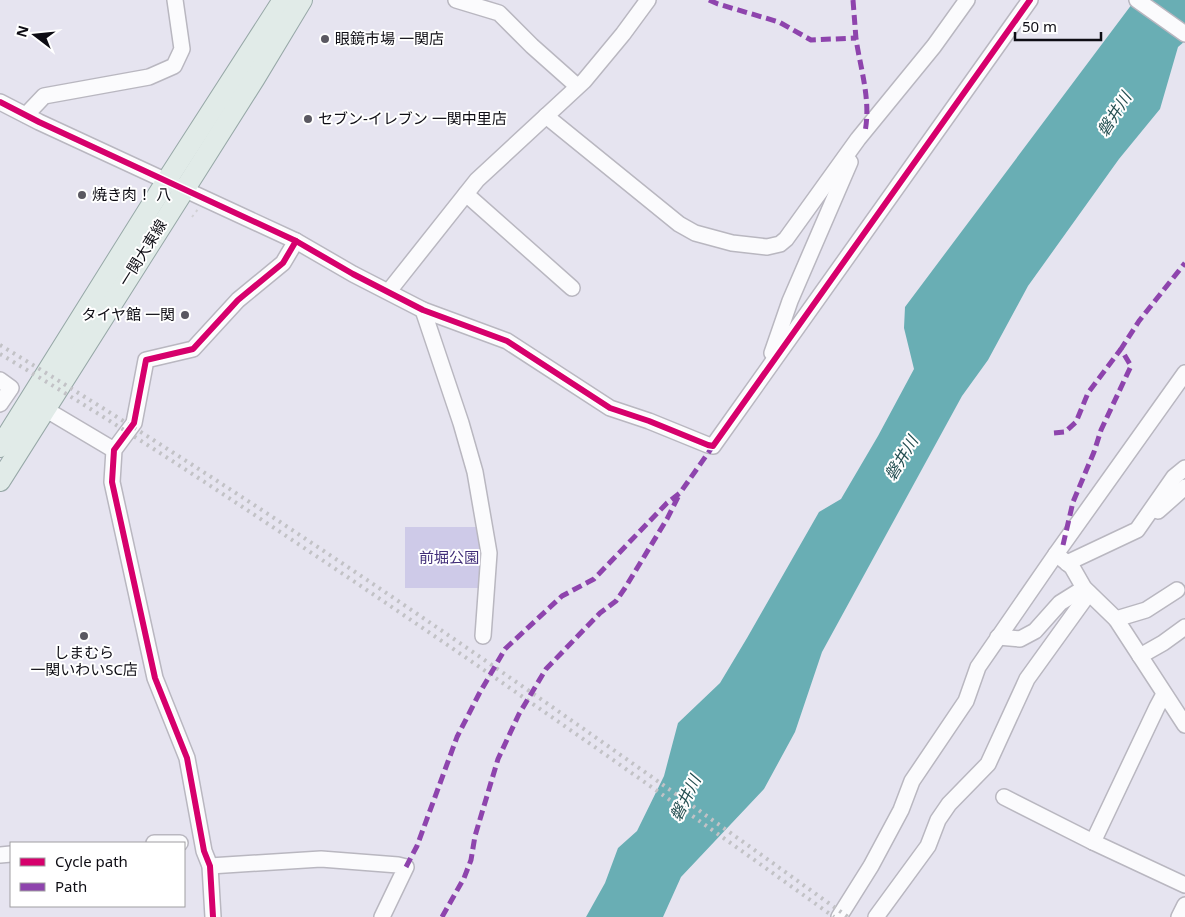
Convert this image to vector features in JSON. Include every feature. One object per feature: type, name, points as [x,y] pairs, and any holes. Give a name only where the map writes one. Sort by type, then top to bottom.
[{"type":"main road","name":"一関大東線","points":[[0,481],[45,408],[283,0]]},
{"type":"main road","name":"一関大東線","points":[[0,447],[175,184],[250,86],[302,0]]},
{"type":"street","points":[[26,115],[44,96],[149,77],[174,66],[182,49],[175,0]]},
{"type":"street","points":[[456,0],[500,13],[532,46],[577,86]]},
{"type":"street","points":[[389,291],[425,247],[440,224],[477,180],[584,81],[648,0]]},
{"type":"street","points":[[546,116],[679,224],[695,233],[732,243],[767,247],[780,244],[786,239],[858,139],[934,46],[967,0]]},
{"type":"street","points":[[0,102],[296,241],[353,274],[423,310],[507,341],[610,408],[713,446],[1030,0]]},
{"type":"street","points":[[1137,0],[1185,34]]},
{"type":"street","points":[[767,369],[790,300],[858,139]]},
{"type":"street","points":[[466,194],[572,288]]},
{"type":"street","points":[[214,917],[210,866],[204,851],[187,758],[155,678],[113,486],[114,450],[134,424],[146,360],[193,349],[238,300],[283,263],[296,241]]},
{"type":"street","points":[[423,310],[461,423],[475,472],[489,553],[483,636]]},
{"type":"street","points":[[838,917],[871,866],[901,810],[912,781],[966,700],[978,668],[998,637],[1061,559],[1185,373]]},
{"type":"street","points":[[0,380],[11,388],[0,404]]},
{"type":"street","points":[[45,408],[114,450]]},
{"type":"street","points":[[1061,559],[1137,530],[1174,477],[1185,468]]},
{"type":"street","points":[[1151,510],[1158,512],[1185,487]]},
{"type":"street","points":[[1061,559],[1072,567],[1086,590],[1116,619],[1185,725]]},
{"type":"street","points":[[998,637],[1020,639],[1035,631],[1060,603],[1086,590]]},
{"type":"street","points":[[876,917],[928,846],[938,820],[948,804],[988,764],[1027,679],[1086,590]]},
{"type":"street","points":[[1116,619],[1146,610],[1176,590]]},
{"type":"street","points":[[1140,656],[1163,644],[1185,627]]},
{"type":"street","points":[[1093,842],[1164,694]]},
{"type":"street","points":[[1004,797],[1093,842],[1185,885]]},
{"type":"street","points":[[185,845],[204,851]]},
{"type":"street","points":[[210,866],[321,859],[406,867],[382,917]]},
{"type":"street","points":[[1179,917],[1185,905]]},
{"type":"path","points":[[192,218],[198,209]]},
{"type":"green space","name":"前堀公園","points":[[405,527],[492,527],[492,588],[405,588]]},
{"type":"water","name":"磐井川","points":[[1135,0],[1185,0],[1185,41],[1178,47],[1160,109],[1119,159],[1028,286],[988,360],[962,396],[822,652],[795,732],[764,789],[681,877],[663,917],[586,917],[605,883],[618,848],[637,831],[664,776],[678,723],[720,683],[819,512],[841,499],[914,369],[904,328],[905,307]]},
{"type":"railway","points":[[0,345],[217,481],[430,622],[640,768],[848,917]]},
{"type":"railway","points":[[0,354],[132,435],[349,578],[593,746],[834,917]]},
{"type":"marked path","points":[[709,0],[779,22],[811,40],[856,38]]},
{"type":"marked path","points":[[853,0],[856,39],[865,85],[867,108],[865,132]]},
{"type":"marked path","points":[[1063,545],[1073,502],[1101,430],[1131,366],[1121,349],[1139,321],[1185,263]]},
{"type":"marked path","points":[[1054,433],[1065,432],[1076,422],[1088,393],[1121,349]]},
{"type":"marked path","points":[[406,867],[417,846],[457,737],[505,649],[562,596],[594,579],[667,503],[680,493],[713,446]]},
{"type":"marked path","points":[[442,917],[464,878],[471,860],[475,836],[498,759],[519,714],[546,669],[600,613],[616,601],[667,519],[680,493]]},
{"type":"cycle path","points":[[0,102],[39,122],[296,241],[353,274],[423,310],[507,341],[610,408],[713,446],[1030,0]]},
{"type":"cycle path","points":[[213,917],[210,866],[204,851],[187,758],[155,678],[112,482],[114,450],[134,423],[146,360],[193,349],[238,300],[283,263],[296,241]]},
{"type":"place","name":"眼鏡市場 一関店","points":[[325,39]]},
{"type":"place","name":"セブン-イレブン 一関中里店","points":[[308,119]]},
{"type":"place","name":"焼き肉！ 八","points":[[82,195]]},
{"type":"place","name":"タイヤ館 一関","points":[[185,315]]},
{"type":"place","name":"しまむら 一関いわいSC店","points":[[84,636]]}]
